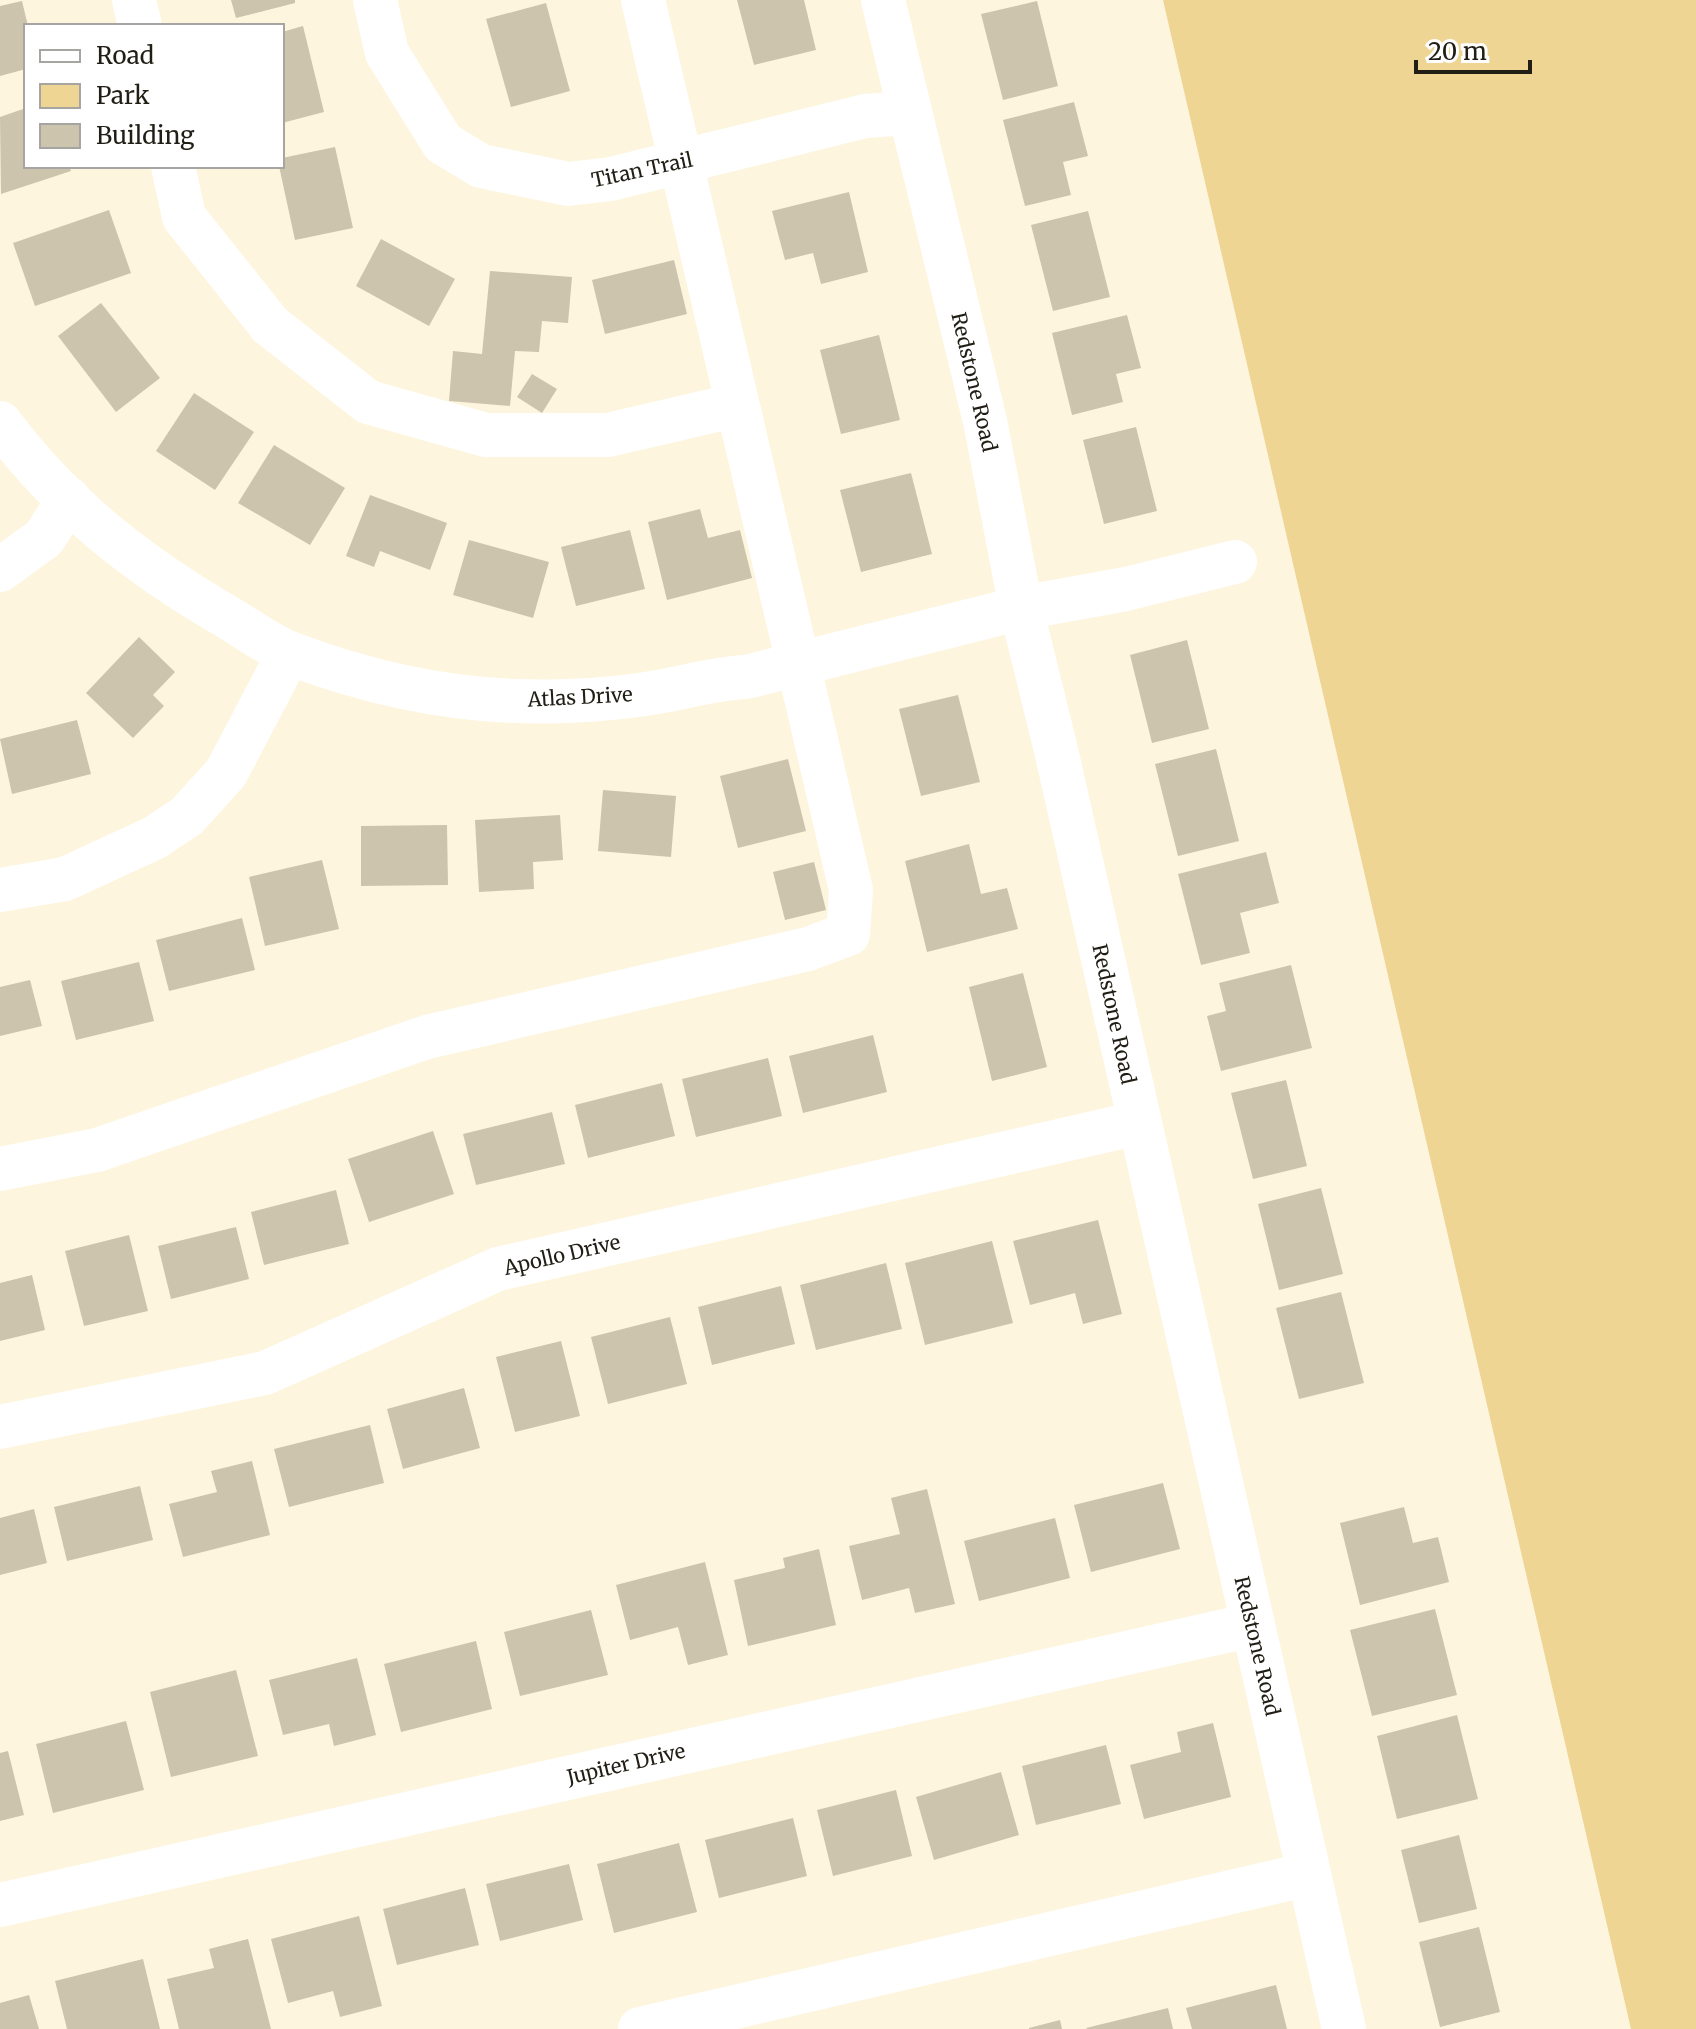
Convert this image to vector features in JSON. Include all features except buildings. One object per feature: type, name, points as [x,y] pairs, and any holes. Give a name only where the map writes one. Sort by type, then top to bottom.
[{"type":"street","points":[[134,0],[140,24]]},
{"type":"street","name":"Titan Trail","points":[[375,0],[387,53],[443,143],[481,166],[568,184],[611,179],[865,116],[908,113]]},
{"type":"street","points":[[0,1169],[97,1150],[427,1037],[808,949],[848,934],[851,890],[643,0]]},
{"type":"street","name":"Redstone Road","points":[[883,0],[985,421],[1021,608],[1056,750],[1344,2029]]},
{"type":"street","points":[[173,168],[184,217],[270,325],[368,402],[486,435],[608,435],[737,405]]},
{"type":"street","name":"Atlas Drive","points":[[0,423],[34,468],[69,499],[92,525],[186,593],[289,653],[367,679],[454,697],[565,702],[662,691],[797,664],[1021,608],[1126,589],[1235,562]]},
{"type":"street","points":[[0,570],[44,538],[69,499]]},
{"type":"street","points":[[0,890],[65,879],[154,838],[187,816],[226,773],[289,653]]},
{"type":"street","name":"Apollo Drive","points":[[0,1427],[265,1373],[498,1269],[1138,1123]]},
{"type":"street","name":"Jupiter Drive","points":[[0,1905],[1252,1625]]},
{"type":"street","points":[[640,2029],[1309,1874]]},
{"type":"green space","points":[[1163,0],[1696,0],[1696,2029],[1631,2029]]}]
